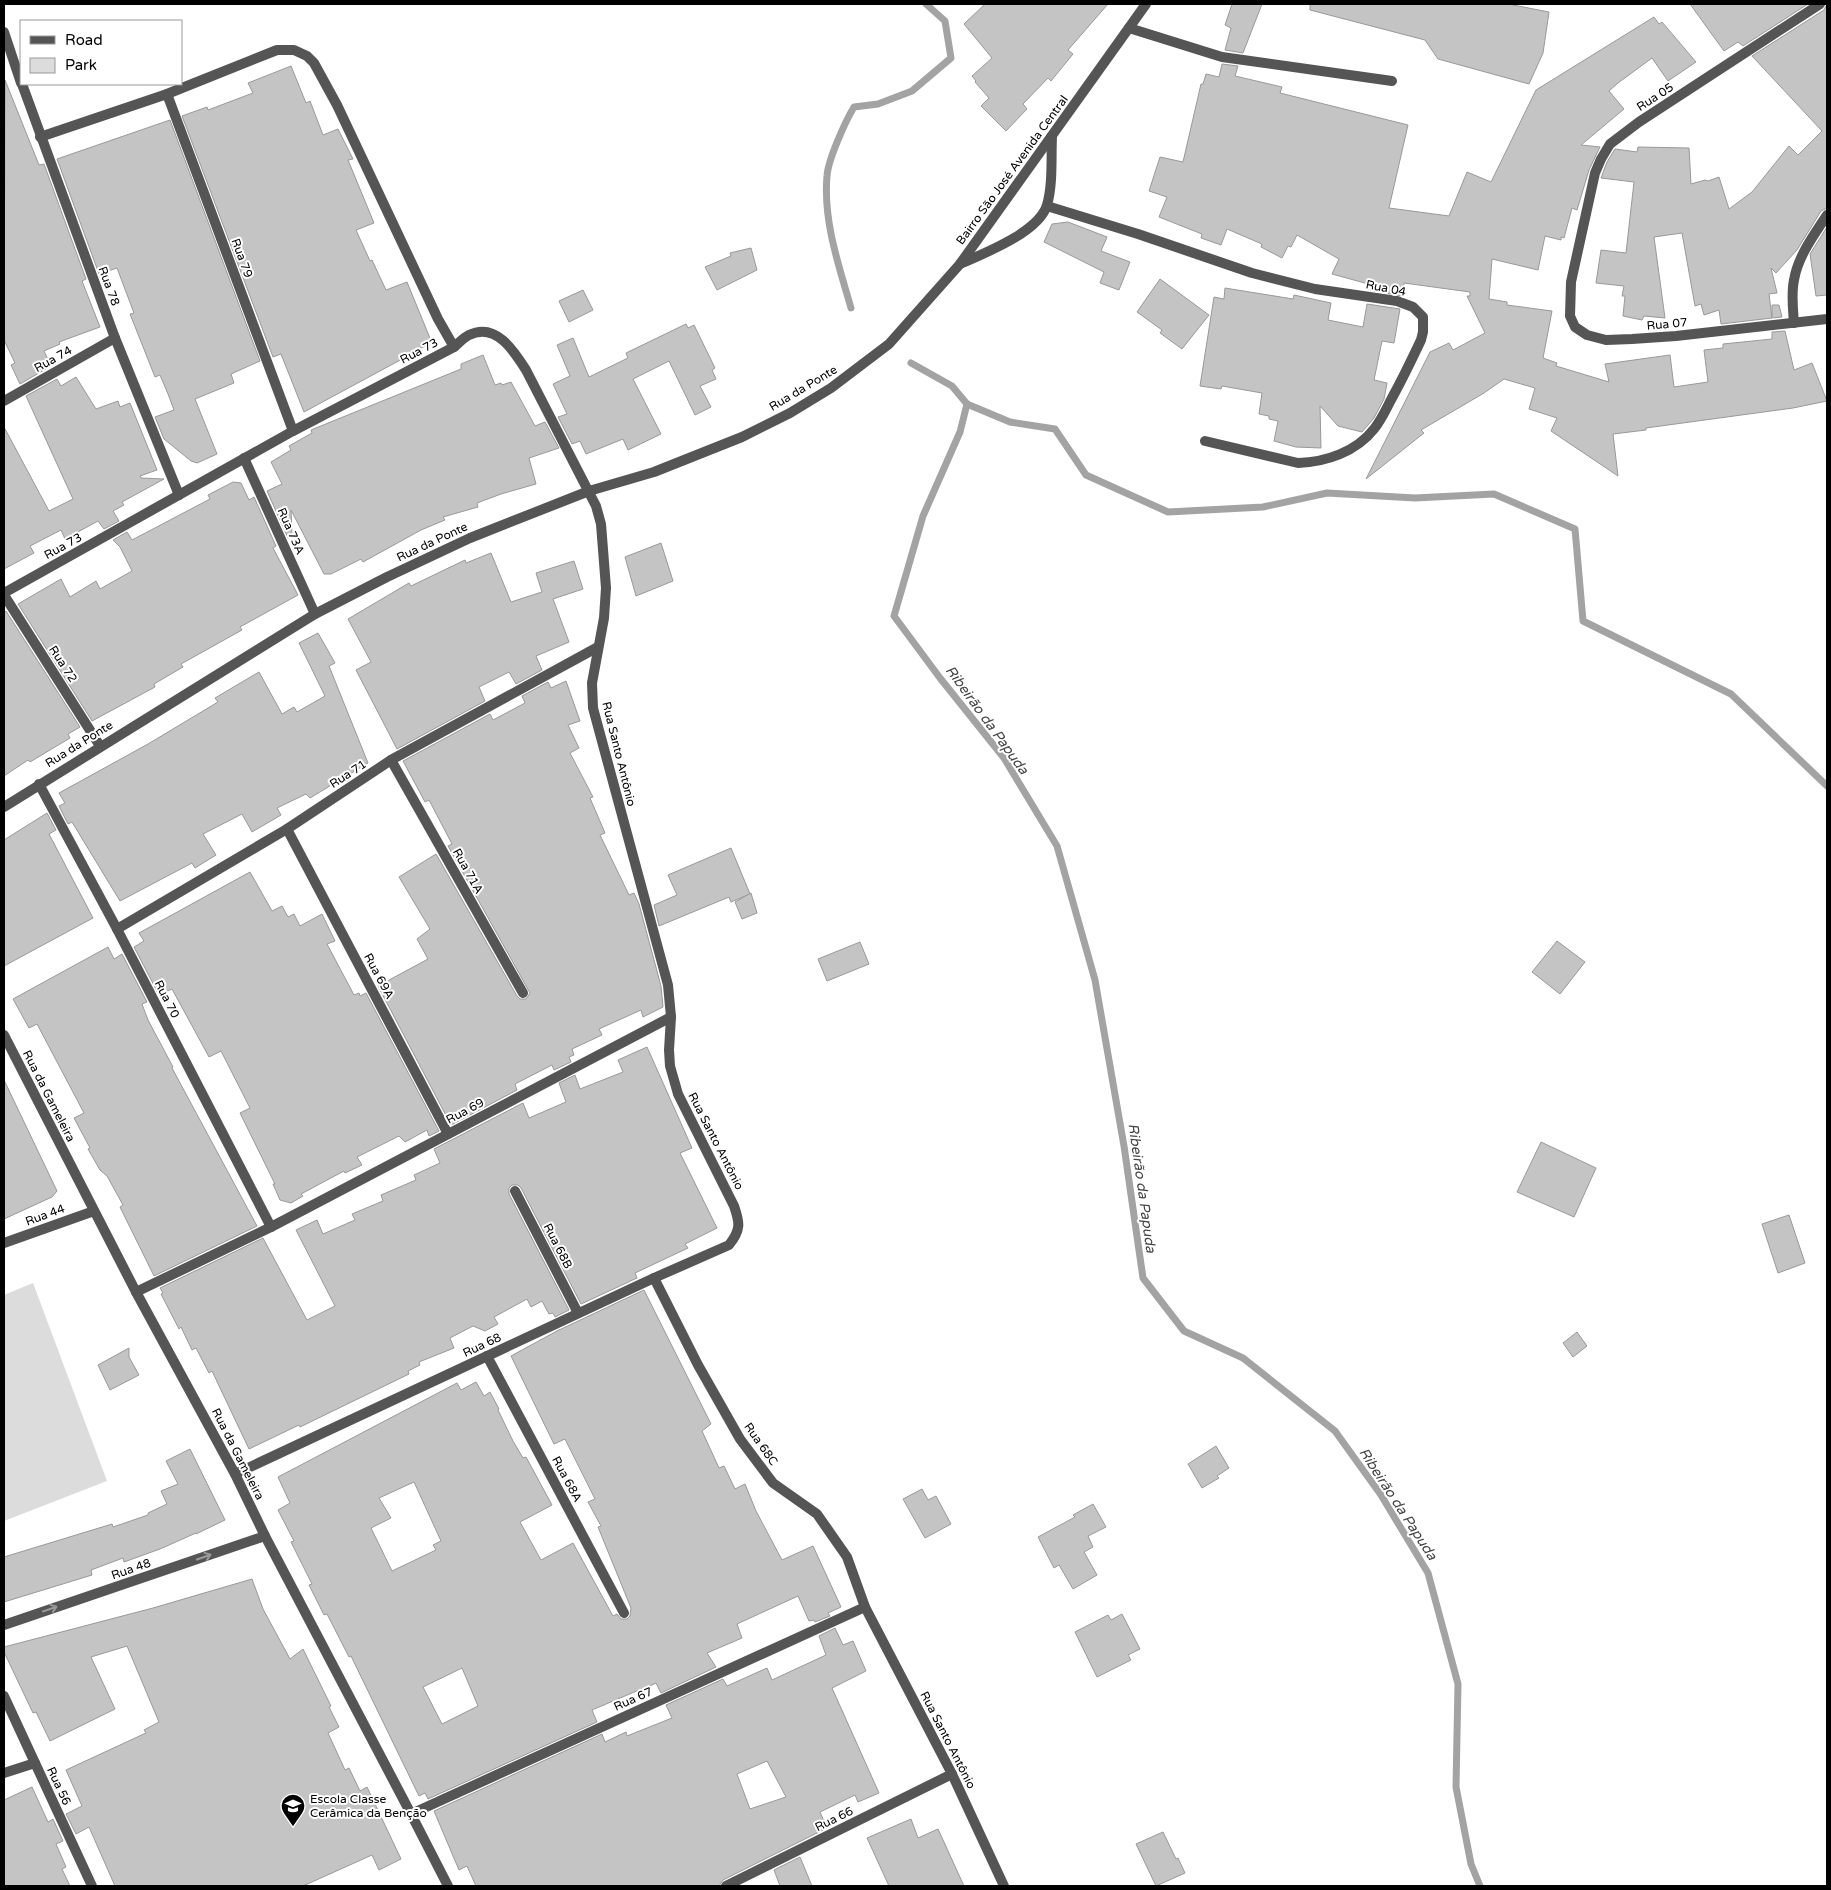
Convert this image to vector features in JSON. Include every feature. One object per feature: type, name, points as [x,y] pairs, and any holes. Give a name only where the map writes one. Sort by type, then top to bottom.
[{"type":"street","name":"Bairro São José Avenida Central","points":[[889,344],[960,264],[1146,4]]},
{"type":"street","name":"Rua 05","points":[[1576,264],[1595,173],[1601,158],[1610,144],[1639,122],[1820,4]]},
{"type":"street","points":[[1128,28],[1222,57],[1392,81]]},
{"type":"street","name":"Rua 78","points":[[4,32],[20,80]]},
{"type":"street","name":"Rua 73","points":[[4,594],[293,431],[454,347],[438,319],[337,105],[314,63],[307,56],[294,50],[277,50],[167,94]]},
{"type":"street","name":"Rua 78","points":[[22,85],[115,338],[179,495]]},
{"type":"street","points":[[40,137],[167,94]]},
{"type":"street","name":"Rua 79","points":[[167,94],[293,431]]},
{"type":"street","points":[[960,264],[991,251],[1026,230],[1043,215],[1051,188],[1052,136]]},
{"type":"street","name":"Rua 04","points":[[1047,206],[1138,234],[1252,273],[1315,289],[1397,301],[1413,307],[1423,317],[1421,340],[1382,418],[1372,431],[1353,447],[1334,458],[1298,463],[1205,441]]},
{"type":"street","points":[[1794,323],[1793,298],[1796,270],[1827,215]]},
{"type":"street","name":"Rua 07","points":[[1576,264],[1571,282],[1570,316],[1575,327],[1587,335],[1606,340],[1827,319]]},
{"type":"street","name":"Rua Santo Antônio","points":[[454,347],[468,335],[476,332],[485,331],[495,334],[505,341],[526,370],[596,506],[601,524],[605,556],[606,588],[604,618],[592,683],[593,708],[668,985],[671,1017],[670,1066],[678,1094],[740,1221],[737,1236]]},
{"type":"street","name":"Rua 74","points":[[5,399],[115,338]]},
{"type":"street","name":"Rua da Ponte","points":[[4,807],[315,614],[387,577],[470,538],[589,491],[654,472],[742,437],[831,388],[889,344]]},
{"type":"street","name":"Rua 73A","points":[[244,458],[315,614]]},
{"type":"street","name":"Rua 72","points":[[4,594],[100,746]]},
{"type":"street","name":"Rua 71","points":[[117,929],[287,828],[392,760],[598,647]]},
{"type":"street","name":"Rua 71A","points":[[392,760],[523,993]]},
{"type":"street","name":"Rua 70","points":[[39,784],[117,929],[271,1228]]},
{"type":"street","name":"Rua 69A","points":[[287,828],[448,1134]]},
{"type":"street","name":"Rua 69","points":[[136,1292],[271,1228],[671,1017]]},
{"type":"street","name":"Rua da Gameleira","points":[[4,1035],[136,1292],[235,1474],[265,1536],[448,1886]]},
{"type":"street","name":"Rua 68B","points":[[515,1191],[578,1313]]},
{"type":"street","name":"Rua 44","points":[[4,1243],[94,1210]]},
{"type":"street","name":"Rua 68","points":[[235,1474],[578,1313],[729,1246],[737,1236]]},
{"type":"street","name":"Rua 68C","points":[[654,1278],[698,1365],[740,1439],[773,1483],[817,1514],[847,1557],[865,1607]]},
{"type":"street","name":"Rua 68A","points":[[487,1356],[624,1613]]},
{"type":"street","name":"Rua 48","points":[[4,1624],[265,1536]]},
{"type":"street","name":"Rua Santo Antônio","points":[[865,1607],[952,1774],[1004,1886]]},
{"type":"street","name":"Rua 67","points":[[411,1814],[865,1607]]},
{"type":"street","name":"Rua 56","points":[[4,1696],[92,1886]]},
{"type":"street","points":[[4,1773],[35,1763]]},
{"type":"street","name":"Rua 66","points":[[726,1886],[952,1774]]},
{"type":"green space","points":[[33,1283],[107,1481],[4,1521],[4,1295]]},
{"type":"building","points":[[985,4],[1108,4],[1068,50],[1073,54],[1051,81],[1048,78],[1023,104],[1027,109],[1006,131],[981,106],[989,98],[972,76],[992,58],[964,24]]},
{"type":"building","points":[[1232,4],[1262,4],[1243,53],[1225,50],[1231,28],[1225,25]]},
{"type":"building","points":[[1310,4],[1508,4],[1549,12],[1543,53],[1529,84],[1438,59],[1425,40],[1310,10]]},
{"type":"building","points":[[1690,4],[1808,4],[1743,46],[1738,42],[1724,51]]},
{"type":"building","points":[[1827,4],[1827,208],[1821,211],[1797,250],[1776,273],[1771,268],[1777,293],[1769,294],[1772,318],[1721,324],[1719,310],[1704,315],[1701,304],[1695,306],[1682,233],[1654,237],[1665,318],[1644,316],[1642,320],[1623,316],[1625,296],[1622,296],[1624,286],[1596,283],[1601,250],[1626,253],[1634,182],[1601,178],[1607,162],[1615,149],[1637,152],[1638,147],[1689,148],[1691,184],[1719,177],[1729,209],[1752,192],[1789,146],[1798,155],[1822,131],[1752,56],[1824,10]]},
{"type":"building","points":[[1654,17],[1659,24],[1662,22],[1696,62],[1668,81],[1652,58],[1609,91],[1624,109],[1581,145],[1600,147],[1589,170],[1577,210],[1572,208],[1564,238],[1561,237],[1561,240],[1545,236],[1538,270],[1492,259],[1489,299],[1507,302],[1507,305],[1552,311],[1543,358],[1557,363],[1556,366],[1609,382],[1605,364],[1670,355],[1674,387],[1708,382],[1704,350],[1723,348],[1723,344],[1772,339],[1772,332],[1785,331],[1794,370],[1812,363],[1827,401],[1793,408],[1613,434],[1618,476],[1551,431],[1557,418],[1529,409],[1535,388],[1504,379],[1421,430],[1424,433],[1366,479],[1430,352],[1449,343],[1453,350],[1485,333],[1467,296],[1470,296],[1470,292],[1404,283],[1402,296],[1370,290],[1372,285],[1332,274],[1339,259],[1297,235],[1291,247],[1288,246],[1282,258],[1261,247],[1262,244],[1227,229],[1221,245],[1201,238],[1202,234],[1159,217],[1167,197],[1149,191],[1160,157],[1183,162],[1201,84],[1203,84],[1206,74],[1219,77],[1222,64],[1238,66],[1235,76],[1282,87],[1280,93],[1408,125],[1389,208],[1449,216],[1467,172],[1491,182],[1536,90]]},
{"type":"building","points":[[291,66],[306,103],[310,101],[323,135],[338,129],[353,159],[348,160],[374,223],[356,230],[370,261],[372,260],[386,290],[407,282],[432,343],[403,356],[404,358],[304,412],[281,354],[273,357],[182,116],[207,107],[208,110],[253,93],[248,83]]},
{"type":"building","points":[[5,80],[39,165],[44,164],[86,279],[82,281],[100,327],[59,342],[60,344],[44,351],[51,366],[20,384],[11,365],[15,363],[4,340]]},
{"type":"building","points":[[170,120],[260,361],[231,374],[234,383],[195,399],[217,454],[197,463],[191,461],[164,439],[155,417],[174,410],[168,394],[160,375],[155,377],[130,314],[134,313],[117,268],[99,274],[57,159]]},
{"type":"building","points":[[1068,222],[1107,237],[1101,251],[1130,262],[1119,290],[1100,283],[1104,272],[1044,242],[1052,224]]},
{"type":"building","points":[[1827,227],[1827,295],[1816,296],[1810,254]]},
{"type":"building","points":[[751,248],[757,270],[717,290],[705,267],[731,256],[730,253]]},
{"type":"building","points":[[1160,279],[1209,315],[1182,349],[1160,333],[1162,330],[1137,312]]},
{"type":"building","points":[[1225,288],[1293,299],[1294,295],[1331,303],[1328,320],[1363,327],[1367,304],[1400,309],[1394,343],[1382,341],[1374,380],[1387,383],[1384,399],[1374,418],[1362,432],[1338,426],[1320,406],[1321,448],[1296,447],[1274,441],[1278,421],[1269,419],[1269,416],[1259,414],[1262,393],[1222,386],[1221,389],[1200,386],[1214,297],[1224,299]]},
{"type":"building","points":[[583,290],[593,310],[569,322],[559,301]]},
{"type":"building","points":[[1772,305],[1779,305],[1782,317],[1772,318]]},
{"type":"building","points":[[686,324],[688,328],[694,325],[715,368],[712,370],[716,379],[700,386],[711,407],[695,415],[669,361],[633,379],[661,434],[628,450],[623,439],[586,454],[580,441],[572,444],[558,417],[567,414],[553,384],[570,376],[557,345],[573,338],[589,377],[628,358],[626,353]]},
{"type":"building","points":[[483,355],[495,385],[511,382],[535,426],[545,422],[559,448],[529,458],[536,484],[477,503],[478,507],[443,517],[445,520],[421,530],[363,562],[361,559],[331,574],[324,574],[291,510],[292,535],[288,538],[267,491],[282,484],[271,462],[291,450],[289,446],[312,433],[311,430],[461,369],[461,364]]},
{"type":"building","points":[[76,377],[96,409],[118,401],[120,407],[130,403],[157,470],[140,476],[141,478],[164,479],[122,502],[124,505],[113,511],[119,521],[104,529],[98,521],[65,539],[61,530],[30,546],[34,553],[4,569],[4,427],[49,511],[73,499],[26,396],[57,379],[61,386]]},
{"type":"building","points":[[233,482],[241,483],[249,500],[254,497],[276,546],[273,548],[298,595],[240,627],[242,630],[181,664],[183,667],[154,684],[155,687],[92,721],[18,604],[61,579],[70,597],[96,581],[100,589],[132,571],[120,547],[113,540],[127,532],[132,540],[210,499],[208,495]]},
{"type":"building","points":[[661,543],[673,581],[636,596],[625,557]]},
{"type":"building","points":[[491,553],[511,602],[542,592],[536,573],[574,561],[583,589],[553,599],[569,642],[536,656],[542,670],[516,684],[509,672],[479,687],[485,701],[397,749],[356,670],[371,662],[348,619],[409,583],[411,586],[465,560],[466,563]]},
{"type":"building","points":[[6,611],[80,727],[68,734],[70,738],[30,762],[28,760],[4,776],[4,613]]},
{"type":"building","points":[[318,633],[335,663],[329,666],[368,763],[310,798],[306,794],[277,808],[281,815],[252,832],[242,814],[203,834],[216,855],[195,868],[192,863],[120,901],[72,822],[68,824],[59,806],[65,803],[59,793],[148,744],[218,702],[215,698],[259,672],[282,714],[294,707],[297,712],[325,696],[299,643]]},
{"type":"building","points":[[566,681],[580,721],[568,725],[579,748],[570,753],[593,797],[590,798],[605,833],[600,835],[629,895],[634,893],[639,904],[661,986],[663,1007],[643,1017],[641,1010],[599,1029],[602,1035],[572,1049],[574,1055],[569,1057],[571,1062],[554,1070],[552,1065],[515,1084],[517,1090],[451,1125],[378,986],[428,959],[417,939],[430,929],[399,877],[436,854],[517,996],[520,999],[526,999],[530,993],[448,846],[452,844],[429,800],[425,802],[403,761],[490,714],[493,720],[525,703],[522,696],[548,682],[551,688]]},
{"type":"building","points":[[47,813],[56,830],[49,834],[93,918],[4,966],[4,840]]},
{"type":"building","points":[[731,848],[750,894],[731,902],[729,897],[659,926],[654,905],[677,895],[668,875]]},
{"type":"building","points":[[250,872],[272,911],[282,906],[288,917],[294,914],[300,926],[322,914],[335,941],[327,944],[354,995],[359,993],[360,996],[366,993],[439,1131],[429,1136],[427,1130],[405,1142],[399,1136],[357,1157],[362,1165],[345,1173],[344,1171],[301,1194],[303,1196],[291,1203],[280,1200],[273,1184],[275,1184],[240,1113],[250,1108],[221,1051],[209,1057],[172,989],[159,995],[134,947],[144,941],[139,933]]},
{"type":"building","points":[[751,893],[757,913],[742,919],[735,902]]},
{"type":"building","points":[[1557,941],[1585,962],[1560,994],[1532,972]]},
{"type":"building","points":[[860,942],[869,964],[827,981],[818,959]]},
{"type":"building","points":[[108,947],[114,959],[122,954],[147,1002],[142,1004],[148,1020],[257,1226],[154,1276],[120,1207],[123,1205],[107,1176],[100,1170],[88,1149],[90,1148],[74,1118],[84,1113],[37,1024],[29,1028],[13,999]]},
{"type":"building","points":[[647,1047],[692,1148],[680,1153],[717,1228],[685,1244],[688,1248],[635,1273],[637,1278],[581,1304],[521,1188],[518,1185],[512,1185],[509,1188],[509,1194],[569,1310],[555,1317],[553,1313],[549,1314],[542,1301],[531,1307],[527,1299],[494,1317],[498,1324],[485,1331],[473,1326],[450,1338],[454,1348],[419,1362],[420,1365],[408,1371],[409,1374],[300,1427],[299,1425],[249,1449],[212,1371],[209,1373],[196,1348],[192,1350],[181,1327],[179,1329],[161,1294],[163,1293],[160,1288],[263,1238],[307,1320],[335,1306],[296,1230],[317,1220],[323,1234],[355,1220],[352,1214],[383,1201],[381,1195],[416,1180],[414,1175],[440,1163],[434,1149],[523,1103],[529,1118],[566,1102],[559,1083],[575,1075],[580,1089],[623,1072],[618,1060]]},
{"type":"building","points":[[4,1080],[57,1191],[52,1197],[4,1219]]},
{"type":"building","points":[[1541,1142],[1596,1168],[1574,1217],[1517,1192]]},
{"type":"building","points":[[1789,1215],[1805,1263],[1778,1273],[1762,1224]]},
{"type":"building","points":[[644,1290],[711,1424],[702,1431],[719,1468],[724,1466],[735,1489],[745,1484],[756,1511],[782,1560],[813,1546],[841,1607],[828,1613],[830,1616],[815,1622],[814,1620],[809,1621],[798,1596],[737,1624],[742,1638],[707,1653],[716,1667],[661,1693],[656,1683],[592,1710],[597,1722],[428,1799],[425,1793],[419,1796],[351,1656],[349,1657],[327,1614],[324,1615],[309,1585],[312,1584],[291,1542],[294,1541],[278,1510],[290,1503],[278,1477],[457,1383],[461,1390],[476,1382],[484,1396],[490,1392],[513,1441],[523,1458],[526,1457],[552,1505],[520,1522],[541,1560],[573,1543],[613,1616],[617,1614],[621,1619],[627,1619],[630,1616],[631,1608],[598,1527],[601,1526],[588,1502],[595,1499],[565,1439],[554,1444],[511,1356],[557,1331]],"holes":[[[414,1482],[441,1541],[433,1545],[436,1550],[392,1571],[371,1528],[391,1518],[379,1498]],[[462,1668],[478,1706],[442,1724],[423,1687]]]},
{"type":"building","points":[[1577,1332],[1587,1346],[1573,1357],[1563,1343]]},
{"type":"building","points":[[129,1348],[129,1357],[139,1375],[110,1390],[98,1365]]},
{"type":"building","points":[[1216,1446],[1229,1468],[1217,1476],[1219,1478],[1202,1488],[1188,1464]]},
{"type":"building","points":[[190,1449],[225,1520],[160,1549],[124,1562],[123,1558],[91,1570],[92,1575],[4,1602],[4,1557],[112,1524],[113,1527],[148,1515],[148,1513],[167,1504],[161,1491],[178,1484],[166,1461]]},
{"type":"building","points":[[922,1489],[928,1500],[936,1496],[951,1524],[925,1538],[903,1499]]},
{"type":"building","points":[[1093,1504],[1106,1527],[1088,1536],[1093,1547],[1084,1552],[1097,1575],[1073,1589],[1059,1565],[1054,1568],[1038,1537],[1075,1517],[1073,1515]]},
{"type":"building","points":[[252,1579],[263,1609],[290,1659],[303,1649],[331,1706],[329,1707],[339,1727],[328,1733],[345,1770],[349,1768],[360,1791],[367,1787],[401,1859],[379,1870],[372,1855],[303,1886],[115,1886],[89,1827],[76,1834],[66,1814],[82,1806],[66,1770],[146,1733],[144,1730],[159,1722],[127,1646],[91,1657],[115,1709],[50,1741],[36,1712],[33,1713],[4,1652],[4,1647],[153,1608]]},
{"type":"building","points":[[1122,1614],[1140,1649],[1128,1655],[1131,1660],[1097,1677],[1075,1632],[1108,1615],[1111,1620]]},
{"type":"building","points":[[835,1628],[843,1645],[853,1641],[866,1671],[832,1688],[879,1793],[858,1802],[855,1795],[820,1812],[827,1828],[723,1880],[719,1886],[476,1886],[467,1866],[459,1870],[434,1811],[602,1734],[605,1742],[626,1732],[627,1736],[672,1718],[666,1705],[723,1679],[727,1686],[767,1668],[772,1680],[826,1655],[819,1636]],"holes":[[[767,1761],[786,1797],[750,1809],[737,1774]]]},
{"type":"building","points":[[32,1787],[48,1822],[53,1819],[63,1841],[56,1844],[66,1867],[62,1869],[70,1886],[4,1886],[4,1800]]},
{"type":"building","points":[[911,1819],[918,1838],[938,1829],[964,1886],[889,1886],[867,1838]]},
{"type":"building","points":[[1163,1832],[1185,1873],[1156,1886],[1136,1844]]},
{"type":"building","points":[[800,1857],[812,1886],[780,1886],[774,1870]]},
{"type":"waterway","name":"Ribeirão da Papuda","points":[[851,308],[837,260],[827,210],[828,169],[837,141],[854,107],[878,104],[912,91],[951,58],[945,21],[926,4]]},
{"type":"waterway","points":[[911,363],[952,386],[967,404],[1010,422],[1055,429],[1086,475],[1168,512],[1263,507],[1327,493],[1415,498],[1494,494],[1575,529],[1583,621],[1731,694],[1827,786]]},
{"type":"waterway","name":"Ribeirão da Papuda","points":[[967,404],[960,432],[923,516],[894,616],[940,678],[1004,758],[1057,846],[1095,980],[1124,1146],[1143,1278],[1184,1331],[1243,1358],[1335,1431],[1381,1495],[1428,1573],[1458,1684],[1456,1787],[1471,1864],[1480,1886]]},
{"type":"place","name":"Escola Classe Cerâmica da Benção","points":[[293,1827]]}]
